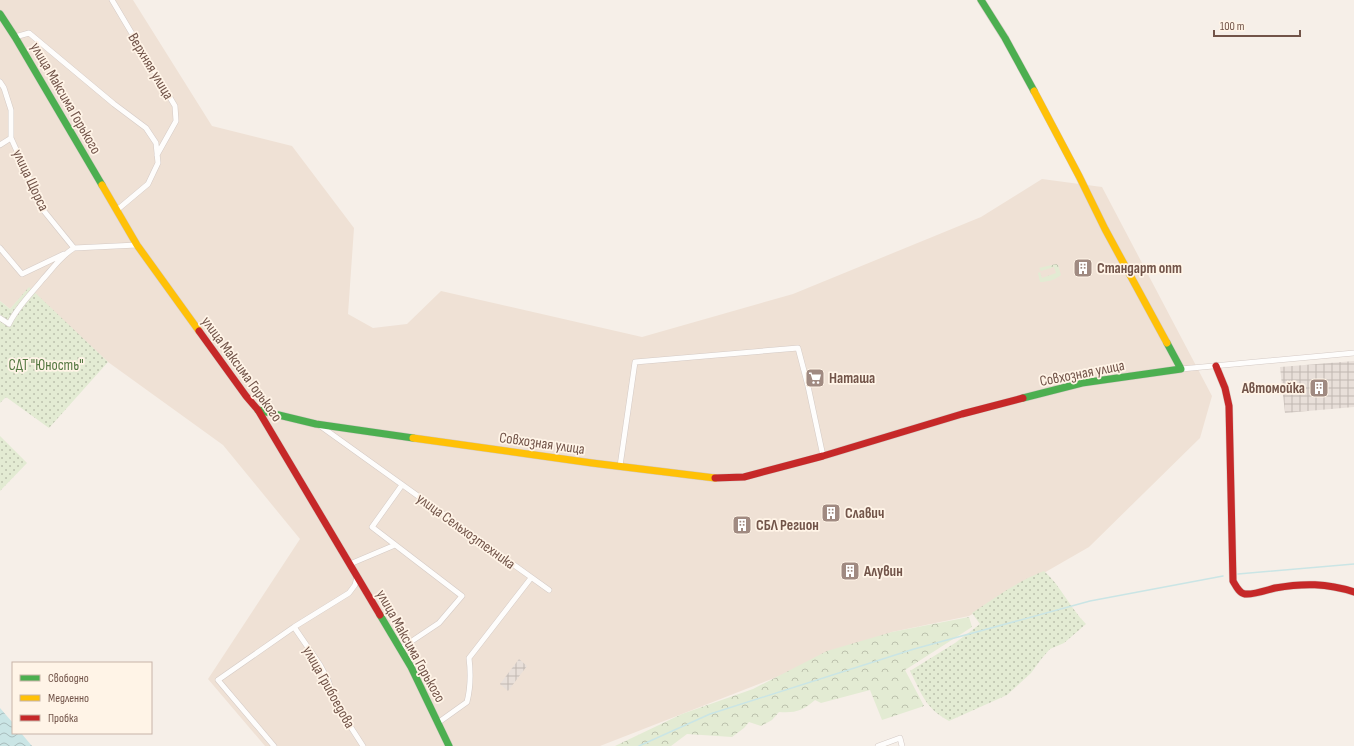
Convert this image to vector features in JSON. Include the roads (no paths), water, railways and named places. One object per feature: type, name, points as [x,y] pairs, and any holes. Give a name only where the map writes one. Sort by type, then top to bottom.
[{"type":"street","name":"Верхняя улица","points":[[112,0],[175,106],[176,121],[157,155]]},
{"type":"street","points":[[982,0],[1005,38],[1079,176],[1105,230],[1181,369]]},
{"type":"street","name":"улица Максима Горького","points":[[1,17],[15,37],[137,245],[246,396],[258,410],[411,667],[449,746]]},
{"type":"street","points":[[15,37],[30,33],[114,104],[146,128],[156,142],[158,163],[148,184],[117,210]]},
{"type":"street","name":"улица Щорса","points":[[0,82],[4,88],[11,110],[11,138],[44,211],[74,248]]},
{"type":"street","points":[[0,145],[11,138]]},
{"type":"street","points":[[0,248],[22,274],[74,248],[137,245]]},
{"type":"street","points":[[0,318],[9,324],[13,314],[66,253]]},
{"type":"street","points":[[620,466],[635,362],[798,348],[823,456]]},
{"type":"street","name":"Совхозная улица","points":[[258,410],[316,424],[714,478],[744,478],[962,414],[1082,383],[1181,369],[1354,353]]},
{"type":"street","points":[[1216,366],[1225,388],[1229,406],[1232,581],[1243,594],[1296,584],[1313,583],[1354,592]]},
{"type":"street","name":"улица Сельхозтехника","points":[[316,424],[549,590]]},
{"type":"street","name":"улица Сельхозтехника","points":[[400,649],[439,623],[462,596],[372,527],[402,485]]},
{"type":"street","points":[[350,564],[395,545]]},
{"type":"street","points":[[274,746],[218,680],[294,627],[349,592],[355,585],[357,576]]},
{"type":"street","name":"улица Сельхозтехника","points":[[438,722],[467,702],[471,689],[472,674],[469,658],[531,578]]},
{"type":"street","name":"улица Грибоедова","points":[[294,627],[320,665],[328,680],[336,704],[363,746]]},
{"type":"street","points":[[878,746],[900,738],[902,746]]},
{"type":"water","points":[[0,708],[12,722],[12,734],[22,734],[32,746],[0,746]]},
{"type":"waterway","points":[[1238,574],[1354,564]]},
{"type":"waterway","points":[[639,746],[710,714],[914,649],[1090,601],[1223,576]]},
{"type":"place","name":"Стандарт опт","points":[[1083,268]]},
{"type":"place","name":"Наташа","points":[[815,378]]},
{"type":"place","name":"Автомойка","points":[[1319,388]]},
{"type":"place","name":"Славич","points":[[831,513]]},
{"type":"place","name":"СБЛ Регион","points":[[742,525]]},
{"type":"place","name":"Алувин","points":[[850,571]]},
{"type":"park label","name":"СДТ \"Юность\"","points":[[46,365]]}]
